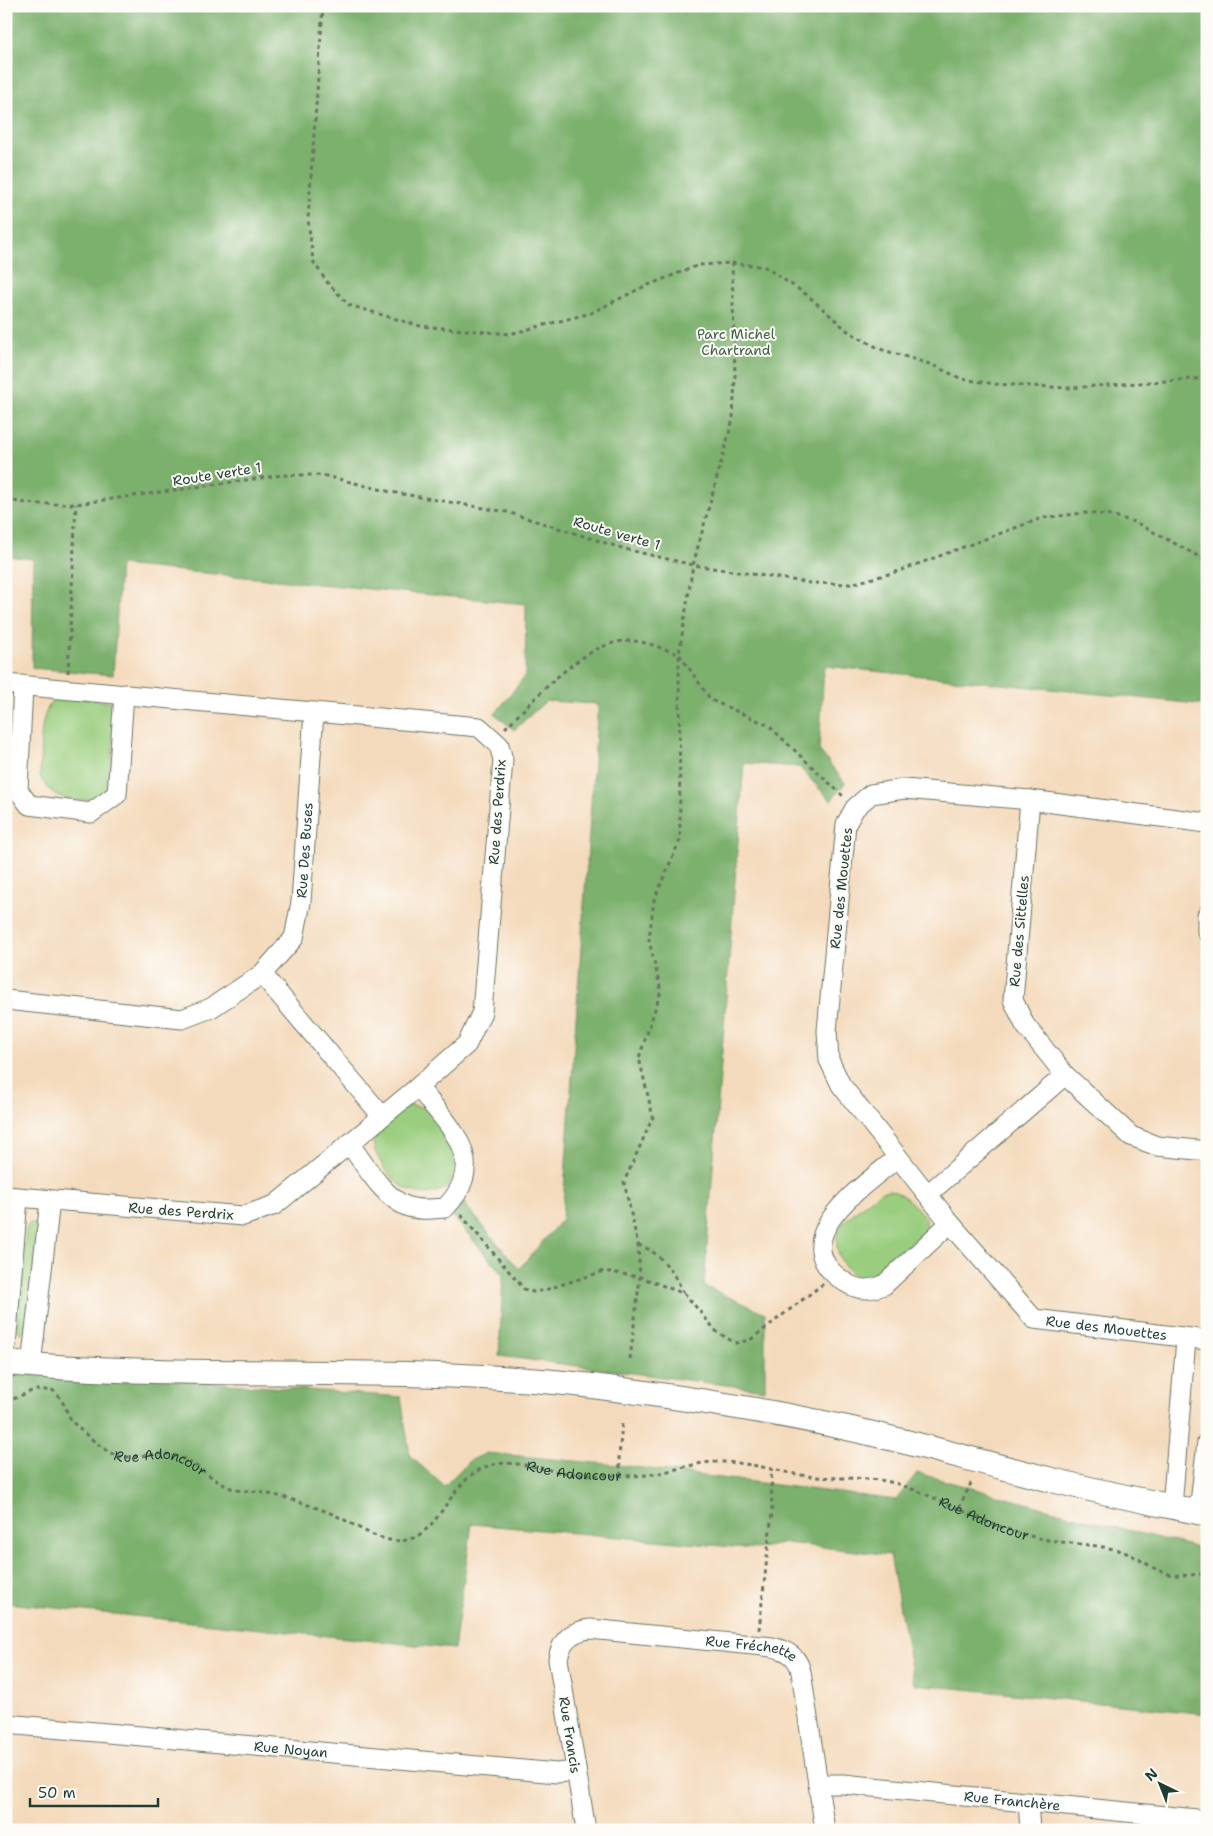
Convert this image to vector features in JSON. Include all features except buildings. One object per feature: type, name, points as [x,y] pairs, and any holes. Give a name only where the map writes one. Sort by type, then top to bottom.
[{"type":"street","name":"Rue des Perdrix","points":[[6,1346],[12,1197],[243,1216],[275,1205],[350,1145],[467,1044],[482,1012],[503,760],[499,744],[494,738],[479,727],[314,712],[124,694],[15,684],[18,790],[29,805],[91,813],[117,794],[124,694]]},
{"type":"street","name":"Rue Des Buses","points":[[6,1000],[182,1019],[211,1008],[262,974],[294,938],[302,902],[314,712]]},
{"type":"street","name":"Rue des Mouettes","points":[[1207,823],[1030,800],[904,789],[871,794],[855,808],[846,824],[827,1031],[829,1060],[842,1085],[897,1158],[950,1223],[1034,1319],[1186,1339],[1207,1340]]},
{"type":"street","name":"Rue des Sittelles","points":[[1030,800],[1013,1000],[1025,1024],[1065,1075],[1131,1136],[1156,1146],[1207,1151]]},
{"type":"street","points":[[1207,915],[1207,932]]},
{"type":"street","points":[[262,974],[382,1116]]},
{"type":"street","points":[[928,1194],[1065,1075]]},
{"type":"street","points":[[350,1145],[389,1194],[406,1206],[425,1209],[445,1208],[464,1182],[467,1164],[459,1140],[418,1087]]},
{"type":"street","points":[[897,1158],[833,1213],[821,1235],[822,1253],[835,1275],[853,1288],[871,1290],[884,1285],[950,1223]]},
{"type":"street","points":[[31,1365],[50,1201]]},
{"type":"street","name":"Rue des Mouettes","points":[[1172,1507],[1186,1339]]},
{"type":"street","points":[[6,1363],[158,1372],[389,1373],[482,1377],[589,1386],[697,1400],[834,1425],[1203,1513],[1207,1442]]},
{"type":"street","name":"Rue Fréchette","points":[[564,1641],[582,1630],[601,1630],[772,1647],[792,1655],[800,1664],[825,1830]]},
{"type":"street","name":"Rue Francis","points":[[564,1641],[560,1651],[558,1666],[586,1830]]},
{"type":"street","name":"Rue Noyan","points":[[6,1724],[557,1773],[576,1771]]},
{"type":"street","name":"Rue Franchère","points":[[818,1784],[843,1784],[1207,1820]]},
{"type":"street","points":[[1028,1802],[1030,1830]]},
{"type":"path","points":[[324,6],[308,219],[313,261],[326,281],[350,305],[420,326],[510,334],[591,313],[643,287],[699,266],[732,262],[765,266],[807,294],[849,332],[880,349],[930,364],[962,379],[995,384],[1068,388],[1130,382],[1175,382],[1207,378]]},
{"type":"path","points":[[630,1359],[640,1277],[638,1245],[624,1182],[653,1117],[639,1058],[661,991],[649,940],[654,900],[680,840],[679,654],[693,565],[733,419],[735,376],[732,262]]},
{"type":"path","name":"Route verte 1","points":[[6,500],[35,504],[76,504],[282,475],[322,476],[390,492],[507,512],[625,549],[693,565],[811,583],[850,584],[896,572],[1042,518],[1084,513],[1111,515],[1137,523],[1207,561]]},
{"type":"path","points":[[68,689],[76,504]]},
{"type":"path","points":[[494,738],[583,656],[601,646],[632,641],[679,654],[711,700],[768,725],[855,808]]},
{"type":"path","points":[[450,1203],[524,1289],[533,1292],[545,1290],[604,1271],[640,1277],[684,1294]]},
{"type":"path","points":[[638,1245],[645,1247],[660,1258],[679,1281],[684,1294],[717,1332],[728,1341],[735,1343],[750,1340],[835,1275]]},
{"type":"path","name":"Rue Adoncour","points":[[6,1402],[34,1390],[52,1390],[61,1398],[75,1424],[104,1449],[116,1456],[133,1457],[161,1453],[176,1456],[232,1489],[266,1493],[319,1508],[382,1538],[393,1540],[419,1537],[432,1525],[452,1493],[463,1482],[477,1472],[494,1464],[513,1464],[574,1474],[621,1476],[647,1475],[710,1462],[772,1468],[809,1476],[883,1481],[1032,1537],[1123,1552],[1165,1573],[1207,1574]]},
{"type":"path","points":[[621,1476],[618,1458],[622,1424]]},
{"type":"path","points":[[759,1635],[772,1512],[772,1468]]},
{"type":"path","points":[[959,1508],[971,1483]]},
{"type":"green space","name":"Parc Michel Chartrand","points":[[6,6],[1207,6],[1207,705],[824,666],[819,750],[845,783],[831,801],[799,767],[744,763],[704,1286],[765,1313],[765,1390],[499,1356],[503,1275],[449,1212],[462,1201],[519,1269],[562,1219],[598,704],[546,701],[514,730],[495,714],[525,676],[526,604],[120,565],[113,675],[32,668],[33,559],[6,556]]},
{"type":"green space","points":[[57,696],[110,702],[115,710],[110,785],[93,798],[72,800],[62,797],[53,793],[40,776],[43,723],[50,704]]},
{"type":"green space","points":[[411,1105],[425,1108],[456,1142],[456,1176],[442,1190],[424,1194],[404,1187],[387,1172],[376,1153],[373,1143],[380,1131],[389,1120]]},
{"type":"green space","points":[[889,1190],[905,1197],[925,1218],[926,1235],[897,1264],[884,1274],[867,1279],[858,1277],[843,1264],[839,1255],[837,1235],[841,1226],[854,1212],[882,1191]]},
{"type":"green space","points":[[29,1223],[35,1223],[38,1228],[26,1332],[20,1333],[16,1328],[26,1230]]},
{"type":"green space","points":[[6,1371],[164,1379],[401,1397],[410,1456],[444,1486],[469,1461],[487,1453],[618,1465],[896,1500],[917,1473],[1095,1522],[1207,1550],[1207,1714],[914,1684],[890,1555],[786,1543],[756,1549],[472,1524],[454,1649],[6,1603]]}]
